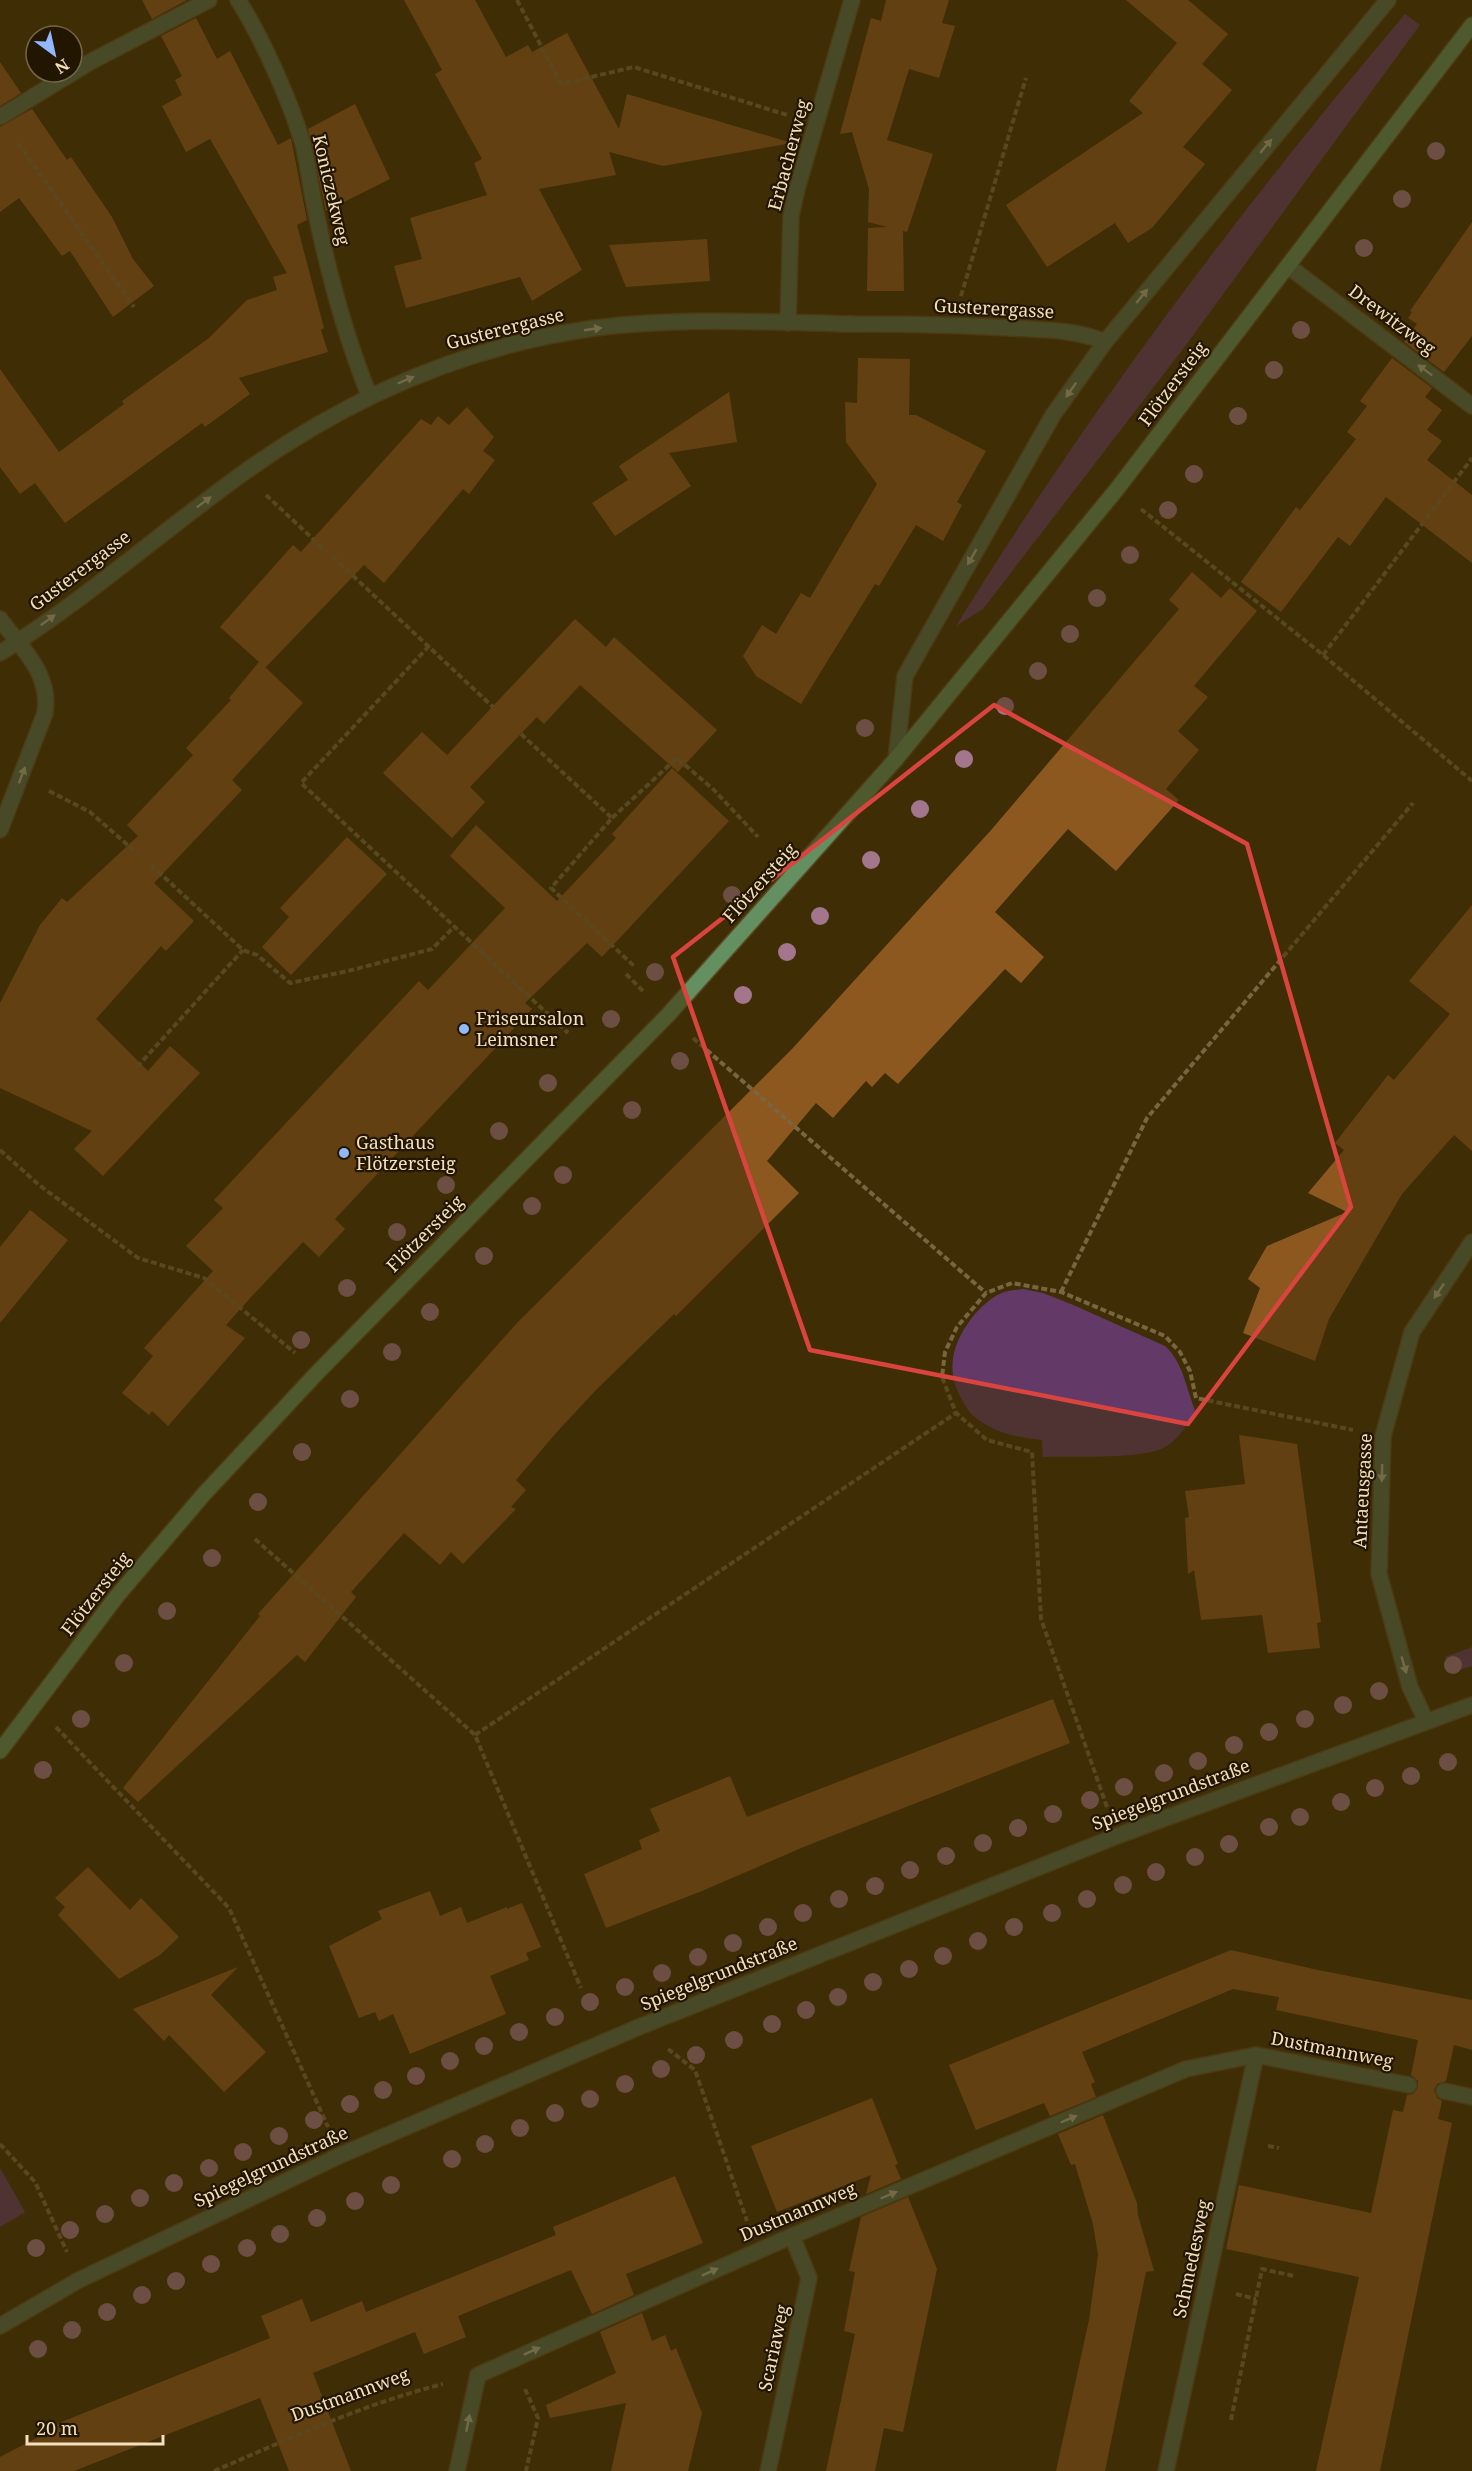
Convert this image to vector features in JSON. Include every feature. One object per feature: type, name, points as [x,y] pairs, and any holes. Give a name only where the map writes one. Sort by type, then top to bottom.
[{"type":"main road","name":"Flötzersteig","points":[[0,1751],[124,1588],[204,1494],[317,1372],[668,1016],[896,759],[1117,489],[1472,25]]},
{"type":"street","points":[[0,117],[90,62],[209,0]]},
{"type":"street","name":"Koniczekweg","points":[[238,0],[267,56],[302,141],[315,209],[337,300],[353,355],[369,396]]},
{"type":"street","name":"Erbacherweg","points":[[788,323],[791,216],[852,0]]},
{"type":"street","points":[[896,759],[904,676],[1053,415],[1105,342],[1388,0]]},
{"type":"street","name":"Drewitzweg","points":[[1288,266],[1472,406]]},
{"type":"street","name":"Gusterergasse","points":[[0,653],[243,473],[291,441],[369,396],[444,365],[488,350],[537,338],[596,328],[634,325],[788,323],[952,325],[1077,333],[1105,342]]},
{"type":"street","points":[[0,619],[35,662],[44,679],[48,698],[45,713],[0,830]]},
{"type":"street","name":"Antaeusgasse","points":[[1426,1721],[1410,1687],[1379,1574],[1383,1436],[1412,1332],[1472,1242]]},
{"type":"street","name":"Spiegelgrundstraße","points":[[0,2326],[79,2280],[341,2155],[639,2027],[1117,1836],[1472,1705]]},
{"type":"street","name":"Dustmannweg","points":[[478,2375],[792,2236],[1186,2069],[1256,2055],[1409,2085]]},
{"type":"street","name":"Schmedesweg","points":[[1166,2471],[1256,2055]]},
{"type":"street","points":[[1444,2091],[1472,2097]]},
{"type":"street","name":"Scariaweg","points":[[768,2471],[809,2278],[792,2236]]},
{"type":"street","points":[[457,2471],[478,2375]]},
{"type":"path","points":[[517,0],[561,84],[634,67],[817,124]]},
{"type":"path","points":[[952,325],[1026,78]]},
{"type":"path","points":[[13,137],[134,307]]},
{"type":"path","points":[[1323,655],[1472,458]]},
{"type":"path","points":[[243,473],[327,552]]},
{"type":"path","points":[[1117,489],[1323,655],[1472,781]]},
{"type":"path","points":[[333,557],[492,707]]},
{"type":"path","points":[[429,646],[300,783],[568,1033]]},
{"type":"path","points":[[521,734],[612,818]]},
{"type":"path","points":[[634,966],[551,888],[612,818],[677,758],[714,790],[758,837]]},
{"type":"path","points":[[20,779],[59,795],[90,812],[138,854]]},
{"type":"path","points":[[1061,1292],[1147,1118],[1413,804]]},
{"type":"path","points":[[151,865],[243,950],[257,956],[290,983],[348,971],[432,949],[454,927]]},
{"type":"path","points":[[137,1067],[243,950]]},
{"type":"path","points":[[626,974],[647,995]]},
{"type":"path","points":[[693,1038],[986,1293]]},
{"type":"path","points":[[0,1150],[39,1185],[138,1258],[204,1278],[259,1321],[317,1372]]},
{"type":"path","points":[[1117,1836],[1041,1619],[1032,1452],[987,1440],[956,1413],[942,1377],[945,1352],[957,1327],[986,1293],[1012,1283],[1061,1292],[1165,1336],[1180,1352],[1190,1371],[1196,1398],[1383,1436]]},
{"type":"path","points":[[476,1735],[956,1413]]},
{"type":"path","points":[[255,1539],[476,1735],[580,1988]]},
{"type":"path","points":[[34,1705],[229,1908],[341,2155]]},
{"type":"path","points":[[639,2027],[695,2070],[749,2225],[792,2236]]},
{"type":"path","points":[[0,2144],[35,2182],[52,2216]]},
{"type":"path","points":[[1231,2420],[1262,2269],[1294,2276]]},
{"type":"path","name":"Dustmannweg","points":[[214,2471],[399,2395],[478,2375]]},
{"type":"path","points":[[526,2471],[538,2418],[528,2397]]},
{"type":"highlighted area","points":[[994,705],[1247,844],[1351,1207],[1188,1424],[810,1350],[673,957]]},
{"type":"shaded area","points":[[1405,14],[1420,25],[1186,345],[983,609],[956,626],[1059,466],[1169,311],[1285,161]]},
{"type":"shaded area","points":[[1023,1289],[1043,1293],[1071,1304],[1165,1346],[1180,1367],[1195,1410],[1176,1439],[1167,1446],[1143,1453],[1043,1457],[1042,1440],[1000,1431],[984,1424],[972,1415],[961,1398],[953,1376],[952,1365],[957,1344],[968,1324],[988,1301],[1004,1292]]},
{"type":"shaded area","points":[[1472,1647],[1472,1666],[1450,1673],[1445,1657]]},
{"type":"shaded area","points":[[0,2168],[25,2212],[0,2227]]},
{"type":"building","points":[[142,0],[187,0],[152,19]]},
{"type":"building","points":[[404,0],[475,0],[506,57],[528,45],[532,52],[567,33],[619,129],[627,94],[792,143],[663,166],[609,152],[616,175],[539,189],[582,270],[532,301],[520,277],[406,308],[394,266],[422,259],[410,218],[487,195],[474,163],[482,159],[435,74],[442,70]]},
{"type":"building","points":[[886,0],[949,0],[942,23],[955,26],[939,78],[909,69],[887,140],[933,154],[907,232],[903,231],[904,291],[867,291],[868,228],[887,227],[868,222],[869,189],[852,132],[840,134],[871,18],[881,21]]},
{"type":"building","points":[[1126,0],[1188,0],[1228,34],[1202,64],[1232,90],[1183,147],[1205,164],[1152,228],[1128,243],[1115,223],[1047,267],[1006,205],[1143,113],[1129,101],[1177,43]]},
{"type":"building","points":[[196,18],[217,59],[230,51],[278,145],[291,138],[307,220],[297,225],[324,328],[321,330],[328,352],[239,378],[250,394],[205,427],[202,423],[65,523],[35,483],[20,494],[0,467],[0,369],[59,452],[124,404],[122,401],[209,338],[247,300],[277,290],[273,277],[287,273],[210,139],[186,152],[162,106],[182,95],[175,80],[182,76],[161,36]]},
{"type":"building","points":[[0,62],[21,93],[0,106]]},
{"type":"building","points":[[355,104],[390,179],[326,211],[308,129]]},
{"type":"building","points":[[32,109],[67,160],[71,157],[112,217],[133,259],[154,286],[113,317],[70,251],[62,256],[19,198],[0,212],[0,127]]},
{"type":"building","points":[[1472,222],[1472,336],[1444,372],[1404,342],[1417,324],[1408,318],[1412,312],[1410,311]]},
{"type":"building","points":[[707,239],[710,281],[626,287],[609,245]]},
{"type":"building","points":[[858,358],[910,359],[909,415],[916,415],[986,451],[957,502],[962,505],[943,541],[916,525],[879,586],[875,584],[801,704],[756,676],[743,656],[762,625],[776,634],[801,593],[810,598],[877,484],[846,442],[845,402],[857,403]]},
{"type":"building","points":[[1392,358],[1432,388],[1425,397],[1442,410],[1427,430],[1442,441],[1427,460],[1472,495],[1472,563],[1386,497],[1350,546],[1338,537],[1281,612],[1241,582],[1296,507],[1300,510],[1356,439],[1347,432],[1367,406],[1360,401]]},
{"type":"building","points":[[729,392],[737,442],[669,453],[691,486],[615,536],[592,503],[628,480],[619,466]]},
{"type":"building","points":[[467,407],[494,437],[483,451],[495,460],[469,494],[463,489],[384,583],[364,565],[266,667],[303,703],[232,780],[242,790],[154,883],[194,921],[166,951],[161,946],[96,1019],[148,1071],[170,1046],[200,1073],[103,1176],[74,1149],[92,1131],[0,1088],[0,1003],[40,925],[62,898],[67,902],[138,836],[127,825],[193,755],[186,748],[231,700],[229,698],[259,662],[220,627],[293,545],[301,552],[421,419],[431,425],[438,416],[449,425]]},
{"type":"building","points":[[1192,572],[1221,598],[1230,588],[1257,611],[1194,686],[1208,697],[1178,731],[1199,750],[1166,789],[1179,800],[1116,871],[1068,829],[995,912],[1044,957],[1021,983],[1005,969],[898,1084],[885,1073],[872,1087],[866,1081],[833,1118],[816,1103],[767,1161],[799,1193],[676,1316],[674,1314],[595,1391],[556,1433],[516,1480],[526,1490],[511,1507],[516,1509],[463,1564],[451,1552],[440,1565],[404,1533],[351,1592],[356,1597],[305,1662],[297,1655],[138,1802],[123,1788],[260,1616],[258,1614],[517,1323],[792,1049],[992,829],[1179,609],[1169,600]]},
{"type":"building","points":[[575,619],[606,647],[614,637],[717,730],[678,772],[580,685],[544,724],[537,717],[470,787],[485,802],[452,838],[383,773],[422,732],[447,755]]},
{"type":"building","points":[[672,768],[729,821],[602,957],[587,943],[525,1003],[532,1009],[335,1219],[345,1229],[319,1257],[303,1242],[252,1296],[226,1325],[245,1338],[168,1426],[152,1411],[149,1415],[122,1393],[153,1356],[144,1348],[213,1271],[186,1246],[223,1208],[214,1200],[419,981],[428,990],[505,908],[450,856],[476,825],[557,901],[616,838],[612,834]]},
{"type":"building","points":[[347,837],[387,874],[291,975],[262,947],[289,917],[280,908]]},
{"type":"building","points":[[1472,905],[1472,1151],[1454,1135],[1402,1194],[1329,1319],[1315,1361],[1243,1333],[1260,1288],[1248,1279],[1267,1246],[1347,1212],[1308,1193],[1344,1150],[1335,1143],[1388,1075],[1394,1080],[1450,1014],[1409,981]]},
{"type":"building","points":[[30,1210],[68,1240],[0,1323],[0,1247]]},
{"type":"building","points":[[1239,1435],[1297,1444],[1321,1622],[1317,1623],[1320,1648],[1268,1653],[1262,1615],[1201,1620],[1194,1570],[1188,1574],[1185,1518],[1189,1517],[1185,1491],[1245,1484]]},
{"type":"building","points":[[1053,1699],[1070,1743],[806,1846],[702,1891],[606,1928],[584,1874],[642,1849],[639,1840],[660,1831],[650,1809],[730,1776],[747,1817]]},
{"type":"building","points":[[88,1867],[130,1910],[141,1898],[179,1937],[160,1955],[119,1979],[58,1915],[65,1907],[55,1898]]},
{"type":"building","points":[[430,1891],[440,1916],[461,1907],[467,1923],[522,1903],[541,1947],[526,1953],[529,1960],[490,1976],[506,2014],[410,2054],[393,2014],[379,2021],[375,2012],[359,2018],[329,1946],[382,1919],[378,1911]]},
{"type":"building","points":[[1231,1950],[1318,1970],[1472,2000],[1472,2050],[1454,2045],[1446,2081],[1437,2084],[1434,2090],[1437,2098],[1442,2101],[1438,2119],[1452,2123],[1380,2471],[1316,2471],[1359,2277],[1226,2249],[1239,2185],[1371,2213],[1393,2110],[1403,2112],[1407,2095],[1413,2094],[1418,2087],[1418,2081],[1411,2075],[1418,2040],[1276,2010],[1279,1997],[1233,1989],[1082,2052],[1095,2082],[1091,2084],[1096,2097],[1050,2116],[1044,2103],[976,2130],[949,2065]]},
{"type":"building","points":[[238,1967],[211,1995],[266,2052],[224,2092],[169,2035],[164,2041],[133,2009]]},
{"type":"building","points":[[872,2098],[898,2164],[895,2165],[901,2179],[866,2194],[871,2175],[777,2212],[751,2146]]},
{"type":"building","points":[[1103,2115],[1137,2203],[1138,2215],[1154,2271],[1146,2272],[1105,2471],[1056,2471],[1089,2320],[1098,2255],[1093,2224],[1075,2164],[1071,2165],[1058,2134]]},
{"type":"building","points":[[675,2176],[703,2243],[626,2274],[634,2295],[592,2314],[571,2270],[458,2316],[466,2337],[424,2354],[415,2332],[313,2373],[351,2471],[289,2471],[260,2398],[74,2471],[0,2471],[0,2457],[46,2433],[59,2423],[270,2338],[261,2316],[302,2299],[311,2322],[362,2301],[366,2312],[556,2235],[553,2227]]},
{"type":"building","points":[[908,2197],[937,2269],[903,2432],[884,2428],[875,2471],[826,2471],[855,2334],[844,2331],[855,2272],[849,2271],[861,2217]]},
{"type":"building","points":[[642,2313],[652,2341],[665,2335],[671,2351],[676,2348],[702,2413],[688,2471],[611,2471],[626,2403],[550,2418],[546,2405],[616,2373],[600,2332]]},
{"type":"place","name":"Friseursalon Leimsner","points":[[464,1029]]},
{"type":"place","name":"Gasthaus Flötzersteig","points":[[344,1153]]}]
